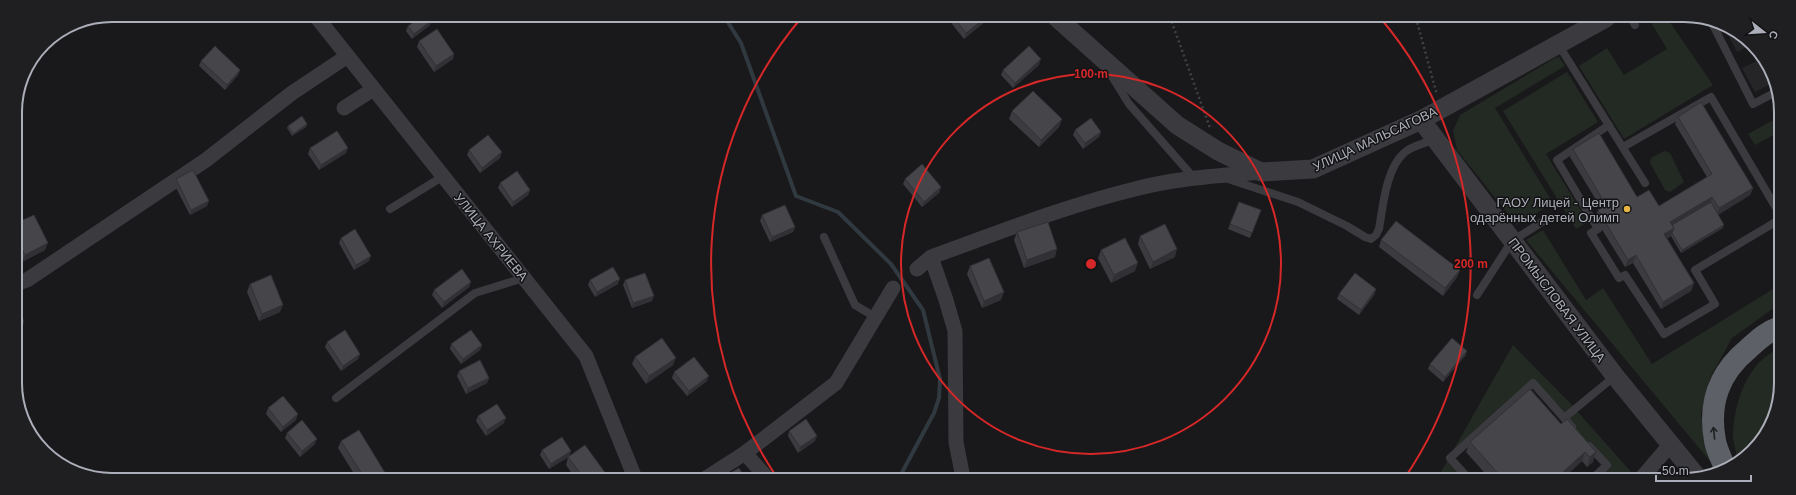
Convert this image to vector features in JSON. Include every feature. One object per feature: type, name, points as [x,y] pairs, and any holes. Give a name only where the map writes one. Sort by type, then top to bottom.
[{"type":"highway","points":[[1724,464],[1715,442],[1712,414],[1717,388],[1735,360],[1769,331],[1774,329]]},
{"type":"street","name":"УЛИЦА АХРИЕВА","points":[[320,22],[372,90],[586,356],[633,473]]},
{"type":"street","name":"УЛИЦА МАЛЬСАГОВА","points":[[1062,22],[1177,125],[1218,151],[1261,172],[1313,169],[1420,120],[1599,22]]},
{"type":"street","points":[[22,282],[28,280],[206,160],[292,94],[346,57]]},
{"type":"street","points":[[344,108],[372,90]]},
{"type":"street","name":"ПРОМЫСЛОВАЯ УЛИЦА","points":[[1420,120],[1615,376],[1693,472]]},
{"type":"street","points":[[917,269],[931,257],[1063,210],[1136,188],[1194,178],[1261,172]]},
{"type":"street","points":[[931,257],[955,331],[956,442],[962,473]]},
{"type":"street","points":[[714,473],[745,453],[836,383],[893,288]]},
{"type":"street","points":[[1646,473],[1670,445]]},
{"type":"street","points":[[745,453],[763,473]]},
{"type":"lane","points":[[1714,28],[1754,104],[1772,95]]},
{"type":"lane","points":[[1558,44],[1645,182]]},
{"type":"lane","points":[[1100,57],[1129,104],[1194,178]]},
{"type":"lane","points":[[1623,147],[1711,97],[1774,204]]},
{"type":"lane","points":[[1609,125],[1557,160],[1598,229],[1592,233],[1619,278],[1625,275],[1664,334],[1715,304],[1695,270],[1774,223]]},
{"type":"lane","points":[[1219,176],[1298,202],[1348,226],[1364,237],[1371,239],[1376,236],[1379,228],[1389,180],[1396,164],[1404,153],[1435,139]]},
{"type":"lane","points":[[390,209],[442,177]]},
{"type":"lane","points":[[1478,295],[1512,241],[1542,222]]},
{"type":"lane","points":[[824,237],[855,305],[875,318]]},
{"type":"lane","points":[[336,398],[475,293],[524,278]]},
{"type":"lane","points":[[1564,418],[1615,376]]},
{"type":"lane","points":[[1463,473],[1450,458],[1533,383],[1607,465],[1598,473]]},
{"type":"path","points":[[1172,22],[1218,151]]},
{"type":"path","points":[[1417,22],[1440,109]]},
{"type":"shaded area","points":[[1651,22],[1670,22],[1713,85],[1624,139],[1579,66],[1607,48],[1624,75],[1667,49]]},
{"type":"shaded area","points":[[1727,33],[1744,45],[1744,48],[1737,52]]},
{"type":"shaded area","points":[[1559,57],[1565,66],[1495,108],[1553,203],[1517,225],[1457,150],[1453,131],[1460,115]]},
{"type":"shaded area","points":[[1758,61],[1769,85],[1755,92],[1742,68]]},
{"type":"shaded area","points":[[1567,72],[1598,122],[1546,154],[1588,222],[1576,229],[1503,111]]},
{"type":"shaded area","points":[[1774,120],[1774,135],[1755,145],[1748,134]]},
{"type":"shaded area","points":[[1664,151],[1670,153],[1684,182],[1670,192],[1665,190],[1650,163],[1651,158]]},
{"type":"shaded area","points":[[1543,230],[1586,300],[1603,288],[1652,364],[1774,288],[1774,308],[1732,338],[1711,376],[1701,413],[1704,444],[1714,466],[1526,240]]},
{"type":"shaded area","points":[[1513,345],[1573,406],[1561,415],[1533,383],[1450,458],[1464,473],[1440,473]]},
{"type":"shaded area","points":[[1774,351],[1774,389],[1769,412],[1762,428],[1755,438],[1748,447],[1737,456],[1733,435],[1736,410],[1744,385],[1750,374],[1767,355]]},
{"type":"shaded area","points":[[1577,411],[1632,473],[1598,473],[1606,466],[1567,421]]},
{"type":"shaded area","points":[[1669,465],[1678,473],[1662,473]]},
{"type":"building","points":[[414,22],[429,22],[414,34],[408,26]]},
{"type":"building","points":[[957,22],[980,22],[966,33]]},
{"type":"building","points":[[437,29],[454,54],[436,66],[419,41]]},
{"type":"building","points":[[215,46],[240,70],[227,85],[201,61]]},
{"type":"building","points":[[1029,46],[1041,59],[1015,83],[1003,70]]},
{"type":"building","points":[[1033,91],[1062,119],[1041,140],[1012,111]]},
{"type":"building","name":"ГАОУ Лицей - Центр одарённых детей Олимп","points":[[1701,102],[1753,188],[1719,208],[1712,197],[1670,222],[1674,228],[1664,234],[1694,283],[1663,302],[1636,255],[1628,260],[1598,210],[1606,205],[1573,149],[1599,133],[1637,197],[1649,190],[1659,206],[1712,174],[1678,117]]},
{"type":"building","points":[[302,116],[307,124],[293,134],[288,126]]},
{"type":"building","points":[[1091,118],[1101,132],[1085,143],[1075,130]]},
{"type":"building","points":[[337,131],[348,148],[321,165],[310,148]]},
{"type":"building","points":[[488,135],[502,152],[482,168],[469,150]]},
{"type":"building","points":[[922,164],[941,187],[924,202],[905,179]]},
{"type":"building","points":[[193,170],[209,201],[191,210],[176,179]]},
{"type":"building","points":[[517,171],[530,190],[513,202],[500,183]]},
{"type":"building","points":[[1239,202],[1261,210],[1252,233],[1230,224]]},
{"type":"building","points":[[1711,202],[1724,225],[1682,250],[1672,233],[1674,228],[1672,225]]},
{"type":"building","points":[[785,205],[795,227],[772,237],[762,215]]},
{"type":"building","points":[[34,215],[48,243],[25,255],[22,249],[22,220]]},
{"type":"building","points":[[1396,221],[1460,270],[1445,288],[1381,240]]},
{"type":"building","points":[[1048,222],[1057,249],[1027,260],[1017,232]]},
{"type":"building","points":[[1165,224],[1177,249],[1153,262],[1140,236]]},
{"type":"building","points":[[355,229],[371,256],[356,265],[341,238]]},
{"type":"building","points":[[1125,238],[1138,263],[1114,275],[1101,250]]},
{"type":"building","points":[[989,258],[1004,292],[984,301],[970,266]]},
{"type":"building","points":[[613,267],[620,279],[597,292],[590,280]]},
{"type":"building","points":[[462,269],[471,282],[444,302],[434,290]]},
{"type":"building","points":[[645,273],[654,296],[633,303],[625,280]]},
{"type":"building","points":[[1355,273],[1376,289],[1361,310],[1339,294]]},
{"type":"building","points":[[271,275],[283,305],[262,314],[250,284]]},
{"type":"building","points":[[345,330],[360,354],[343,366],[327,342]]},
{"type":"building","points":[[471,330],[482,345],[463,359],[451,344]]},
{"type":"building","points":[[662,338],[676,358],[649,376],[635,357]]},
{"type":"building","points":[[1452,338],[1467,351],[1445,377],[1430,364]]},
{"type":"building","points":[[694,357],[709,376],[689,391],[674,372]]},
{"type":"building","points":[[480,360],[489,378],[468,388],[459,371]]},
{"type":"building","points":[[1530,389],[1561,424],[1567,419],[1596,452],[1590,457],[1585,452],[1562,473],[1498,473],[1470,442]]},
{"type":"building","points":[[283,396],[298,414],[283,427],[268,408]]},
{"type":"building","points":[[497,404],[506,418],[487,430],[478,416]]},
{"type":"building","points":[[806,419],[817,436],[800,447],[789,431]]},
{"type":"building","points":[[302,420],[317,439],[302,451],[287,433]]},
{"type":"building","points":[[359,430],[385,473],[361,473],[341,441]]},
{"type":"building","points":[[562,437],[571,451],[551,464],[542,450]]},
{"type":"building","points":[[585,445],[605,473],[580,473],[568,457]]},
{"type":"building","points":[[739,468],[742,473],[730,473]]},
{"type":"waterway","points":[[728,22],[741,43],[796,196],[838,212],[891,264],[923,310],[940,379],[939,398],[934,413],[902,473]]},
{"type":"place","name":"ГАОУ Лицей - Центр одарённых детей Олимп","points":[[1627,209]]}]
